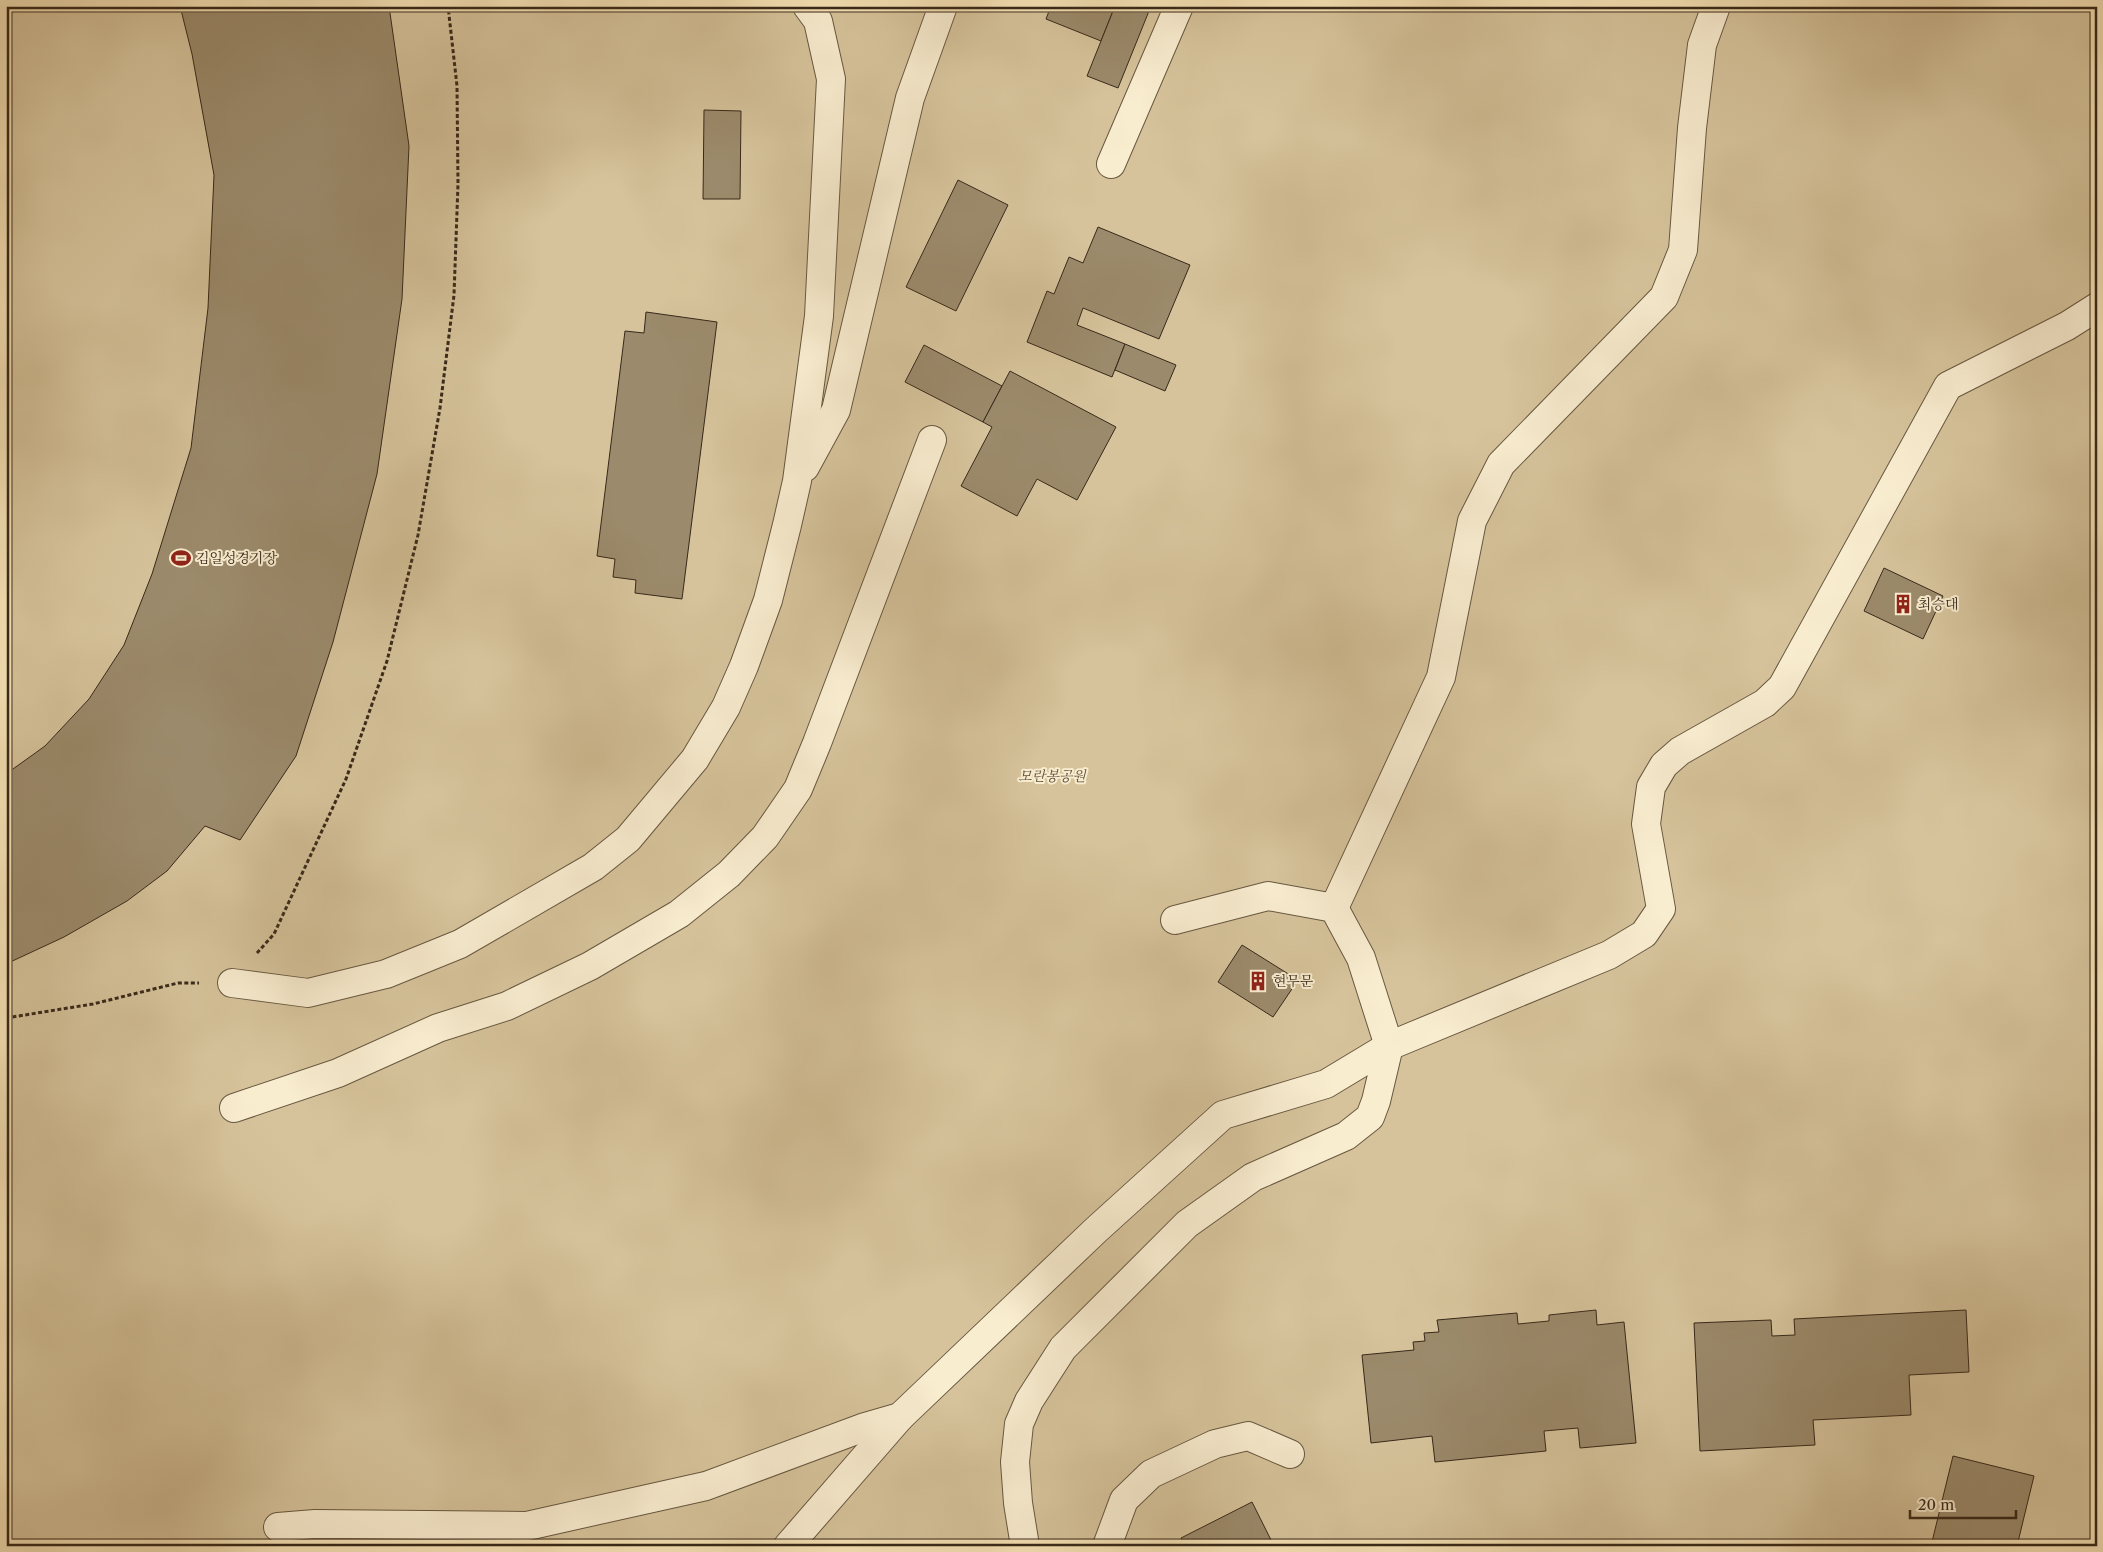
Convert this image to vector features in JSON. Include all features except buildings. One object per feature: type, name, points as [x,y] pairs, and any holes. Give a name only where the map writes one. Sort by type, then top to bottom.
[{"type":"lane","points":[[232,982],[308,993],[386,974],[460,944],[593,867],[628,839],[695,759],[726,707],[744,666],[768,600],[797,481],[819,316],[831,79],[818,21],[807,6]]},
{"type":"lane","points":[[797,481],[836,410],[910,98],[943,6]]},
{"type":"lane","points":[[1111,164],[1180,6]]},
{"type":"lane","points":[[1334,908],[1441,677],[1472,521],[1501,464],[1664,297],[1683,250],[1692,128],[1702,44],[1716,6]]},
{"type":"lane","points":[[788,1546],[900,1417],[1096,1230],[1223,1114],[1326,1084],[1389,1046],[1609,955],[1644,934],[1661,909],[1646,824],[1651,787],[1664,766],[1680,751],[1765,703],[1782,687],[1948,386],[2067,326],[2097,306]]},
{"type":"lane","points":[[234,1108],[338,1072],[438,1028],[516,1002],[590,966],[679,914],[729,874],[765,837],[798,789],[932,440]]},
{"type":"lane","points":[[1175,920],[1268,896],[1334,908]]},
{"type":"lane","points":[[1025,1546],[1018,1503],[1016,1462],[1019,1424],[1029,1401],[1063,1348],[1187,1224],[1253,1177],[1346,1136],[1370,1117],[1376,1101],[1389,1046],[1361,958],[1334,908]]},
{"type":"lane","points":[[278,1527],[315,1524],[527,1526],[706,1486],[862,1428],[900,1417]]},
{"type":"lane","points":[[1107,1546],[1124,1500],[1151,1474],[1215,1444],[1248,1436],[1290,1454]]},
{"type":"path","points":[[6,1018],[93,1004],[178,983],[232,982],[274,934],[346,779],[387,661],[418,535],[440,408],[454,295],[458,184],[457,86],[448,6]]},
{"type":"green space","name":"모란봉공원","points":[[6,6],[2097,6],[2097,1546],[6,1546]]},
{"type":"place","name":"김일성경기장","points":[[181,558]]},
{"type":"place","name":"최승대","points":[[1903,604]]},
{"type":"place","name":"현무문","points":[[1258,981]]}]
